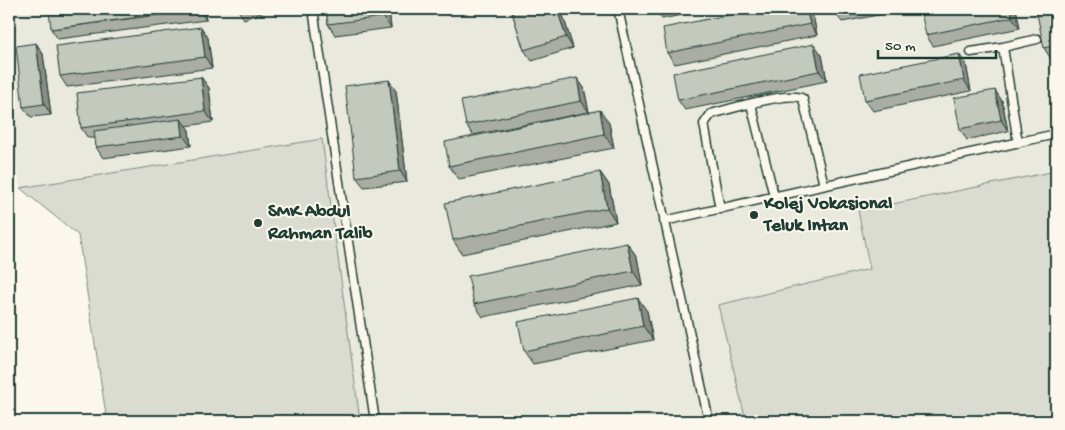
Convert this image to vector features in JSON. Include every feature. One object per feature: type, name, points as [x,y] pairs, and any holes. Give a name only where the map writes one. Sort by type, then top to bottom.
[{"type":"lane","points":[[313,9],[375,421]]},
{"type":"lane","points":[[618,9],[709,421]]},
{"type":"lane","points":[[971,52],[1037,39]]},
{"type":"lane","points":[[1003,47],[1018,142]]},
{"type":"lane","points":[[720,209],[704,124],[711,114],[751,104],[794,96],[802,99],[824,186]]},
{"type":"lane","points":[[751,104],[774,196]]},
{"type":"lane","points":[[664,221],[1056,134]]},
{"type":"shaded area","name":"Kolej Vokasional Teluk Intan","points":[[9,9],[1056,9],[1056,421],[107,421],[78,235],[20,187],[9,121]]},
{"type":"shaded area","points":[[322,139],[360,421],[107,421],[78,235],[20,188]]},
{"type":"shaded area","points":[[1056,171],[1056,421],[746,421],[718,305],[870,269],[858,211]]},
{"type":"building","points":[[49,9],[198,9],[51,29]]},
{"type":"building","points":[[326,9],[382,9],[383,17],[328,24]]},
{"type":"building","points":[[511,9],[557,9],[566,37],[524,50]]},
{"type":"building","points":[[758,9],[806,9],[810,24],[667,53],[663,28]]},
{"type":"building","points":[[834,9],[849,9],[834,12]]},
{"type":"building","points":[[937,9],[1011,9],[1012,17],[926,35],[921,12]]},
{"type":"building","points":[[1036,9],[1056,9],[1056,45],[1044,48]]},
{"type":"building","points":[[201,27],[205,57],[60,76],[56,46]]},
{"type":"building","points":[[36,43],[44,104],[23,107],[16,46]]},
{"type":"building","points":[[814,44],[819,71],[678,100],[673,73]]},
{"type":"building","points":[[959,54],[964,80],[865,100],[860,74]]},
{"type":"building","points":[[201,77],[205,111],[81,128],[77,93]]},
{"type":"building","points":[[577,78],[581,101],[466,125],[461,101]]},
{"type":"building","points":[[389,80],[400,171],[356,177],[345,86]]},
{"type":"building","points":[[995,90],[1001,120],[960,129],[954,98]]},
{"type":"building","points":[[600,110],[604,134],[449,166],[445,142]]},
{"type":"building","points":[[181,119],[183,136],[96,147],[94,131]]},
{"type":"building","points":[[600,172],[607,208],[453,240],[445,203]]},
{"type":"building","points":[[627,243],[633,271],[474,304],[468,276]]},
{"type":"building","points":[[638,298],[643,326],[524,351],[518,322]]},
{"type":"place","name":"Kolej Vokasional Teluk Intan","points":[[754,215]]},
{"type":"place","name":"SMK Abdul Rahman Talib","points":[[258,223]]}]
